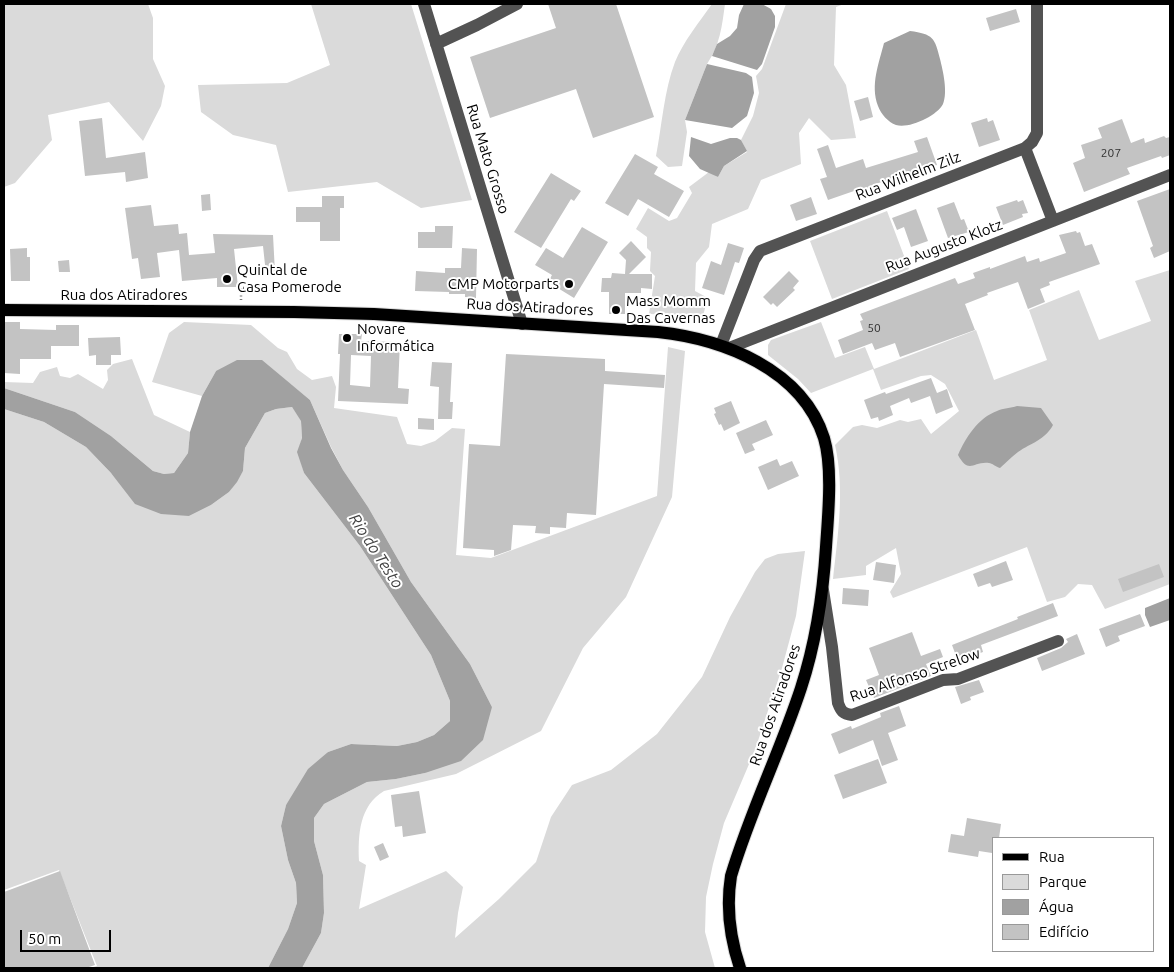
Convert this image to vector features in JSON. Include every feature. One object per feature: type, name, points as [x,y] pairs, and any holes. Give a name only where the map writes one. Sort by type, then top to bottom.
[{"type":"main road","name":"Rua dos Atiradores","points":[[4,310],[241,311],[374,314],[658,332],[684,335],[725,347],[750,357],[790,386],[815,417],[824,438],[827,453],[828,526],[823,590],[818,621],[802,687],[731,876],[728,892],[731,935],[740,968]]},
{"type":"street","name":"Rua Mato Grosso","points":[[424,4],[522,324]]},
{"type":"street","points":[[436,44],[478,25],[517,4]]},
{"type":"street","points":[[1037,4],[1037,133],[1032,142],[1025,148],[1053,221]]},
{"type":"street","name":"Rua Wilhelm Zilz","points":[[725,347],[754,260],[760,251],[1025,148]]},
{"type":"street","name":"Rua Augusto Klotz","points":[[725,347],[1170,175]]},
{"type":"street","name":"Rua Alfonso Strelow","points":[[823,590],[831,638],[838,703],[840,710],[846,714],[852,715],[943,680],[958,679],[1058,640]]},
{"type":"path","points":[[241,311],[241,288],[292,288]]},
{"type":"green space","points":[[4,4],[148,4],[153,18],[153,59],[165,86],[161,106],[143,141],[109,102],[48,115],[52,140],[15,183],[4,187]]},
{"type":"green space","points":[[311,4],[411,4],[472,200],[421,208],[377,182],[288,192],[276,145],[233,135],[201,112],[198,85],[287,83],[330,65]]},
{"type":"green space","points":[[712,4],[725,4],[720,35],[685,120],[687,132],[682,166],[668,167],[656,156],[671,73],[682,47]]},
{"type":"green space","points":[[786,4],[844,4],[836,7],[834,65],[846,85],[856,138],[831,140],[809,118],[799,133],[801,164],[761,180],[748,209],[712,224],[709,247],[696,263],[695,291],[708,298],[702,319],[680,315],[649,314],[655,276],[650,271],[651,252],[647,248],[647,237],[636,229],[648,208],[669,221],[677,218],[692,193],[689,187],[709,172],[718,177],[724,166],[747,152],[741,140],[753,116],[759,93],[756,76],[762,69]]},
{"type":"green space","points":[[887,211],[909,269],[832,299],[810,241]]},
{"type":"green space","points":[[1170,270],[1170,584],[1105,609],[1092,585],[1078,584],[1065,597],[1047,602],[1027,547],[893,598],[890,592],[901,574],[896,548],[866,566],[866,575],[833,579],[840,495],[840,478],[835,445],[853,427],[862,425],[877,428],[900,420],[908,422],[921,419],[931,434],[959,411],[945,384],[931,375],[921,376],[881,390],[873,369],[811,393],[798,379],[768,355],[768,345],[771,340],[821,322],[835,358],[865,347],[874,369],[976,330],[994,380],[1047,360],[1029,310],[1079,290],[1099,340],[1151,321],[1135,281]]},
{"type":"green space","points":[[184,322],[251,325],[278,348],[287,352],[297,369],[312,380],[332,376],[336,387],[334,408],[397,417],[407,444],[421,446],[435,441],[452,428],[465,429],[456,555],[491,558],[657,496],[668,347],[685,351],[672,497],[626,597],[583,648],[541,731],[456,774],[384,791],[369,805],[362,822],[359,841],[359,861],[366,865],[359,909],[446,871],[463,887],[455,938],[499,899],[536,862],[551,817],[572,785],[611,770],[657,734],[702,677],[730,617],[755,572],[765,559],[778,554],[805,551],[796,616],[782,668],[755,750],[724,823],[713,864],[706,897],[705,932],[715,968],[302,968],[321,933],[324,913],[323,875],[314,841],[314,818],[324,804],[367,782],[425,773],[492,707],[470,664],[411,582],[368,507],[343,470],[310,400],[289,383],[216,371],[202,396],[152,382],[169,333]]},
{"type":"green space","points":[[132,359],[154,415],[190,432],[188,453],[174,473],[164,474],[153,471],[111,436],[75,412],[4,388],[4,382],[33,383],[40,372],[57,367],[60,376],[70,378],[78,374],[103,389],[108,380],[107,370],[113,364]]},
{"type":"green space","points":[[292,407],[301,420],[302,438],[298,452],[304,473],[360,546],[431,655],[450,701],[450,721],[434,735],[417,742],[397,746],[351,744],[328,752],[286,805],[281,826],[288,860],[296,883],[297,903],[288,929],[268,968],[90,968],[97,966],[59,870],[4,890],[4,409],[44,422],[86,447],[111,473],[189,516],[211,505],[229,492],[243,471],[245,448],[265,413],[276,409]]},
{"type":"water","points":[[744,4],[762,4],[771,9],[775,16],[775,27],[762,64],[757,70],[712,56],[717,44],[730,36],[737,28],[739,15]]},
{"type":"water","points":[[910,31],[932,38],[942,69],[945,94],[943,104],[935,113],[915,123],[902,126],[890,122],[881,112],[876,98],[875,82],[884,43]]},
{"type":"water","points":[[707,64],[746,73],[752,77],[754,93],[747,116],[732,128],[685,120]]},
{"type":"water","points":[[691,137],[711,144],[730,138],[737,138],[741,140],[747,151],[724,166],[718,177],[700,169],[689,156]]},
{"type":"water","name":"Rio do Testo","points":[[237,360],[262,360],[310,400],[343,470],[368,507],[411,582],[470,664],[492,707],[483,740],[461,761],[425,773],[367,782],[324,804],[314,818],[314,841],[323,875],[324,913],[321,933],[302,968],[268,968],[288,929],[297,903],[296,883],[288,860],[281,826],[286,805],[308,769],[328,752],[351,744],[397,746],[417,742],[434,735],[450,721],[450,701],[431,655],[360,546],[304,473],[297,452],[302,438],[301,421],[292,407],[276,409],[265,413],[245,448],[243,471],[237,482],[229,492],[211,505],[189,516],[161,514],[135,504],[111,473],[86,447],[44,422],[4,409],[4,388],[75,412],[111,436],[153,471],[164,474],[174,473],[188,453],[190,432],[202,396],[216,371]]},
{"type":"water","points":[[1017,406],[1041,408],[1053,425],[1050,430],[1042,438],[1018,452],[1000,468],[989,463],[972,466],[965,464],[958,455],[978,423],[990,414]]},
{"type":"water","points":[[1170,598],[1170,620],[1150,627],[1145,615],[1145,608]]},
{"type":"building","points":[[548,4],[616,4],[654,117],[593,138],[576,89],[490,118],[470,57],[556,28]]},
{"type":"building","points":[[1016,9],[1020,22],[990,31],[986,18]]},
{"type":"building","points":[[868,97],[873,117],[860,121],[854,101]]},
{"type":"building","points":[[102,118],[106,158],[145,152],[148,178],[126,182],[125,172],[85,176],[79,121]]},
{"type":"building","points":[[987,118],[988,122],[993,120],[1000,140],[979,147],[971,123]]},
{"type":"building","points":[[1122,119],[1131,143],[1144,138],[1145,143],[1164,136],[1166,138],[1170,137],[1170,155],[1162,158],[1161,156],[1127,168],[1130,174],[1084,192],[1073,163],[1085,158],[1081,145],[1102,138],[1098,128]]},
{"type":"building","points":[[927,137],[937,165],[872,185],[873,188],[855,194],[854,191],[828,200],[820,179],[827,177],[817,149],[828,145],[836,168],[863,159],[866,168],[918,152],[914,141]]},
{"type":"building","points":[[635,154],[658,167],[654,174],[684,191],[669,217],[638,199],[628,216],[605,203]]},
{"type":"building","points":[[551,173],[581,191],[574,201],[571,199],[541,248],[514,232]]},
{"type":"building","points":[[1170,189],[1170,251],[1154,258],[1150,248],[1153,246],[1137,201]]},
{"type":"building","points":[[210,194],[211,210],[202,211],[201,195]]},
{"type":"building","points":[[322,196],[344,196],[344,208],[340,208],[340,241],[320,241],[320,222],[296,222],[296,207],[322,207]]},
{"type":"building","points":[[811,197],[817,214],[796,221],[790,205]]},
{"type":"building","points":[[1017,200],[1018,202],[1023,200],[1028,213],[1022,214],[1023,217],[1003,225],[996,207]]},
{"type":"building","points":[[954,202],[961,220],[964,219],[969,232],[948,238],[937,208]]},
{"type":"building","points":[[151,205],[154,226],[178,224],[179,234],[187,233],[189,255],[215,253],[213,234],[273,235],[275,273],[266,274],[263,246],[234,249],[238,287],[217,287],[217,278],[182,281],[179,250],[157,253],[160,277],[141,279],[138,258],[132,259],[125,208]]},
{"type":"building","points":[[916,209],[928,241],[911,247],[904,227],[897,230],[892,218]]},
{"type":"building","points":[[435,226],[453,226],[452,248],[418,248],[418,232],[435,232]]},
{"type":"building","points":[[582,227],[608,242],[574,298],[548,282],[552,275],[535,265],[546,248],[563,258]]},
{"type":"building","points":[[1076,231],[1077,233],[1080,232],[1085,246],[1092,244],[1100,264],[1049,282],[1050,285],[1040,289],[1045,302],[1028,309],[1018,282],[987,293],[988,295],[965,304],[975,330],[900,357],[895,343],[875,350],[872,343],[843,354],[838,340],[863,330],[860,321],[863,320],[860,314],[955,278],[958,284],[975,278],[973,273],[1025,256],[1027,262],[1039,258],[1040,262],[1066,253],[1059,235]]},
{"type":"building","points":[[631,241],[646,257],[629,274],[652,274],[652,289],[641,288],[641,293],[625,293],[625,314],[609,314],[609,292],[601,292],[602,278],[611,278],[612,273],[625,274],[626,260],[619,253]]},
{"type":"building","points":[[728,243],[744,248],[739,263],[735,262],[724,295],[702,288],[711,261],[721,265]]},
{"type":"building","points":[[27,248],[27,257],[30,257],[30,281],[11,281],[10,249]]},
{"type":"building","points":[[462,248],[477,249],[476,298],[465,297],[465,294],[449,294],[449,292],[415,291],[416,271],[445,273],[445,268],[461,268]]},
{"type":"building","points":[[69,260],[70,272],[59,272],[58,261]]},
{"type":"building","points":[[789,271],[799,281],[793,288],[795,290],[777,307],[773,303],[771,305],[763,297]]},
{"type":"building","points":[[4,322],[20,322],[20,329],[56,330],[56,325],[79,325],[79,346],[51,346],[51,359],[20,359],[20,374],[4,373]]},
{"type":"building","points":[[339,334],[362,334],[361,341],[400,342],[398,388],[409,389],[408,404],[338,401],[340,354],[338,354]],"holes":[[[351,355],[371,356],[370,387],[350,385]]]},
{"type":"building","points":[[120,337],[121,355],[111,355],[111,365],[96,365],[96,355],[89,356],[88,338]]},
{"type":"building","points":[[506,354],[605,359],[605,371],[665,375],[664,388],[604,384],[596,515],[567,513],[566,528],[550,527],[550,534],[535,533],[536,526],[513,525],[511,550],[494,556],[494,550],[463,548],[469,444],[500,446]]},
{"type":"building","points":[[432,362],[452,363],[450,402],[453,402],[452,419],[438,419],[439,387],[430,386]]},
{"type":"building","points":[[931,378],[937,393],[947,389],[953,407],[936,414],[930,396],[911,403],[909,398],[890,406],[893,415],[879,421],[878,417],[871,419],[864,400]]},
{"type":"building","points":[[731,401],[740,423],[724,431],[714,414],[716,413],[714,408]]},
{"type":"building","points":[[418,418],[434,419],[434,430],[418,429]]},
{"type":"building","points":[[766,420],[773,435],[752,444],[755,450],[745,454],[736,433]]},
{"type":"building","points":[[777,459],[780,466],[792,461],[799,476],[768,490],[758,467]]},
{"type":"building","points":[[1006,561],[1013,580],[992,587],[990,583],[978,587],[973,574]]},
{"type":"building","points":[[876,562],[896,565],[894,583],[873,580]]},
{"type":"building","points":[[1159,564],[1164,577],[1123,592],[1118,579]]},
{"type":"building","points":[[843,588],[869,590],[868,606],[842,604]]},
{"type":"building","points":[[1053,603],[1058,616],[981,645],[983,652],[958,661],[952,645]]},
{"type":"building","points":[[1140,614],[1145,626],[1118,636],[1120,641],[1106,647],[1099,629]]},
{"type":"building","points":[[912,632],[921,656],[940,649],[943,657],[926,664],[931,676],[874,698],[866,680],[879,675],[869,648]]},
{"type":"building","points":[[1077,634],[1085,654],[1042,671],[1037,658],[1061,648],[1068,642],[1066,639]]},
{"type":"building","points":[[979,680],[984,692],[970,697],[971,700],[961,704],[955,687]]},
{"type":"building","points":[[899,706],[906,726],[888,733],[898,760],[882,766],[873,740],[839,754],[831,734],[851,726],[852,729],[881,717],[880,713]]},
{"type":"building","points":[[878,759],[887,783],[843,799],[834,775]]},
{"type":"building","points":[[419,791],[426,833],[403,837],[402,826],[395,827],[391,795]]},
{"type":"building","points":[[967,818],[1001,824],[999,837],[992,837],[992,853],[979,851],[978,857],[948,852],[951,834],[964,836]]},
{"type":"building","points":[[383,843],[389,857],[380,861],[374,847]]},
{"type":"building","points":[[60,871],[95,965],[86,968],[4,968],[4,892]]},
{"type":"place","name":"Quintal de Casa Pomerode","points":[[227,279]]},
{"type":"place","name":"CMP Motorparts","points":[[569,284]]},
{"type":"place","name":"Mass Momm Das Cavernas","points":[[616,310]]},
{"type":"place","name":"Novare Informática","points":[[347,338]]}]
